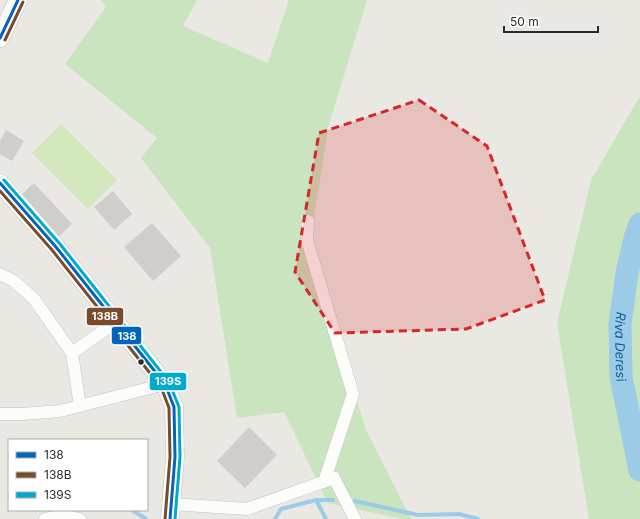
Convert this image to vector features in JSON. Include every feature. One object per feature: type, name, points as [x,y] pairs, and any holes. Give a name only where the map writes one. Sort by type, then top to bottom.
[{"type":"main road","points":[[0,38],[18,0]]},
{"type":"main road","points":[[0,183],[56,247],[166,384],[174,408],[174,457],[171,511]]},
{"type":"street","points":[[308,221],[307,240],[353,394],[324,482]]},
{"type":"street","points":[[0,274],[14,282],[34,299],[72,353],[80,406]]},
{"type":"street","points":[[72,353],[116,322]]},
{"type":"street","points":[[0,414],[60,411],[166,384]]},
{"type":"street","points":[[171,511],[247,509],[334,478],[355,519]]},
{"type":"street","points":[[45,519],[64,516],[80,519]]},
{"type":"highlighted area","points":[[419,100],[487,146],[545,300],[466,329],[335,333],[295,272],[319,133]]},
{"type":"green space","points":[[101,0],[197,0],[183,26],[268,63],[289,0],[367,0],[328,128],[310,244],[366,430],[411,519],[402,519],[328,503],[284,412],[237,418],[210,248],[141,158],[157,138],[65,64],[106,7]]},
{"type":"green space","name":"Riva Deresi","points":[[640,96],[640,519],[589,519],[557,323],[591,180]]},
{"type":"green space","points":[[61,124],[117,180],[88,209],[32,153]]},
{"type":"building","points":[[6,130],[24,141],[12,161],[0,154],[0,141]]},
{"type":"building","points":[[34,183],[72,224],[58,237],[20,196]]},
{"type":"building","points":[[113,191],[132,214],[114,230],[94,207]]},
{"type":"building","points":[[152,223],[181,256],[153,281],[124,247]]},
{"type":"building","points":[[249,427],[277,455],[245,488],[217,461]]},
{"type":"waterway","name":"Riva Deresi","points":[[640,224],[635,238],[627,273],[620,324],[621,377],[640,470]]},
{"type":"waterway","points":[[316,500],[326,519]]},
{"type":"waterway","points":[[275,519],[281,509],[316,500],[333,500]]},
{"type":"waterway","points":[[355,501],[418,515],[459,514],[478,519]]},
{"type":"waterway","points":[[134,511],[146,519]]},
{"type":"transit line","name":"138","points":[[0,38],[18,0]]},
{"type":"transit line","name":"138B","points":[[5,40],[23,2]]},
{"type":"transit line","name":"139S","points":[[4,180],[60,244],[169,382],[179,407],[180,457],[175,519]]},
{"type":"transit line","name":"138","points":[[0,183],[56,247],[165,384],[174,407],[175,457],[170,519]]},
{"type":"transit line","name":"138B","points":[[0,191],[52,250],[161,387],[169,408],[170,457],[165,519]]}]
